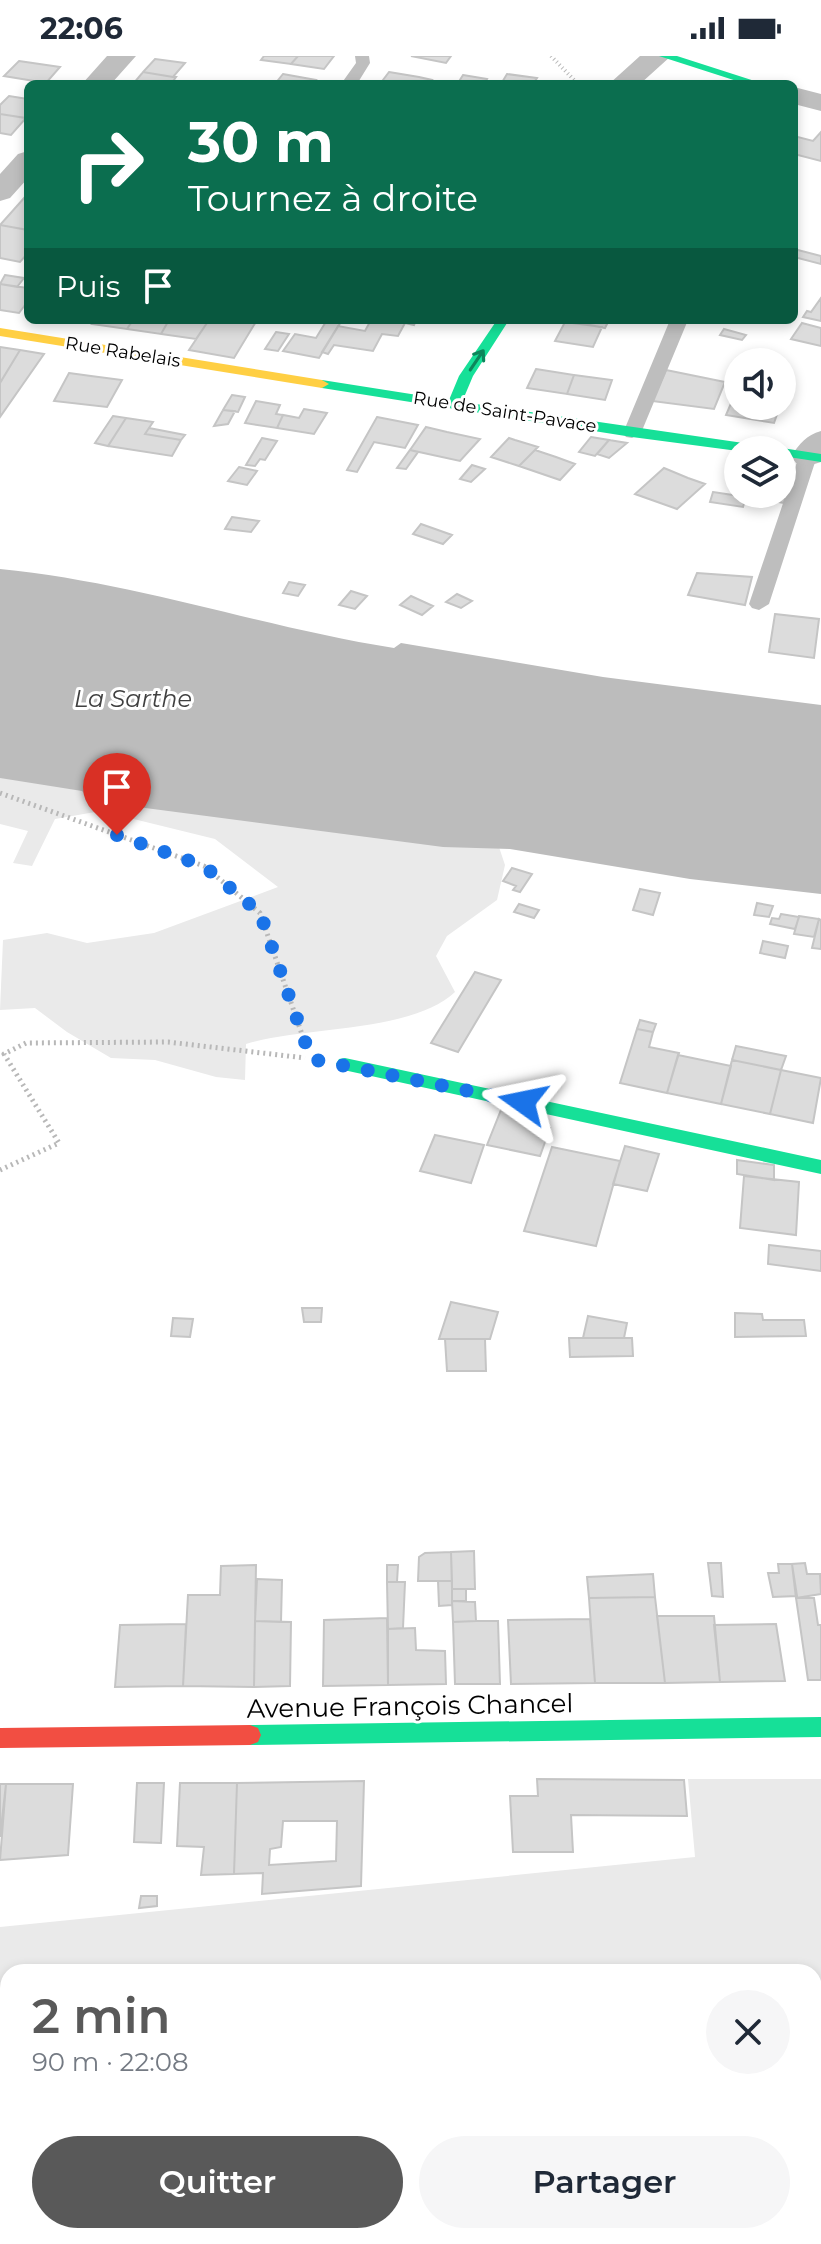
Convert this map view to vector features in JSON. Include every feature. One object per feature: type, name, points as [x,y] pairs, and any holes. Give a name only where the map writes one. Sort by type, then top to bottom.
[{"type":"street","points":[[100,80],[122,56]]},
{"type":"street","points":[[628,80],[657,56]]},
{"type":"street","points":[[665,56],[745,80]]},
{"type":"street","points":[[798,96],[821,103]]},
{"type":"street","points":[[0,192],[24,165]]},
{"type":"street","points":[[455,402],[466,376],[500,324]]},
{"type":"street","name":"Rue Rabelais","points":[[0,332],[246,371]]},
{"type":"street","name":"Rue de Saint-Pavace","points":[[246,371],[724,445]]},
{"type":"street","points":[[345,1064],[821,1167]]},
{"type":"street","name":"Avenue François Chancel","points":[[0,1738],[821,1727]]},
{"type":"lane","points":[[352,80],[363,63],[362,56]]},
{"type":"lane","points":[[632,433],[677,324]]},
{"type":"lane","points":[[759,604],[808,452]]},
{"type":"path","points":[[551,56],[574,80]]},
{"type":"path","points":[[0,793],[204,866],[260,913],[311,1059],[168,1042],[26,1043],[4,1054],[59,1143],[0,1170]]},
{"type":"shaded area","points":[[0,762],[492,826],[505,865],[497,900],[447,936],[436,956],[455,992],[436,1005],[412,1015],[246,1044],[245,1080],[216,1077],[155,1060],[111,1058],[67,1032],[35,1008],[0,1010],[3,940],[47,933],[87,943],[154,933],[278,887],[215,839],[101,811],[55,819],[32,866],[13,863],[28,831],[0,824]]},
{"type":"shaded area","points":[[688,1779],[821,1779],[821,1964],[0,1964],[0,1927],[695,1857]]},
{"type":"water","name":"La Sarthe","points":[[0,569],[100,584],[394,648],[401,643],[603,677],[821,705],[821,894],[690,879],[510,849],[443,847],[92,801],[82,791],[0,778]]},
{"type":"building","points":[[264,56],[298,56],[291,64],[261,60]]},
{"type":"building","points":[[298,56],[334,56],[324,69],[291,64]]},
{"type":"building","points":[[411,56],[451,56],[446,63]]},
{"type":"building","points":[[155,59],[185,63],[173,77],[143,72]]},
{"type":"building","points":[[19,61],[60,67],[49,80],[4,76]]},
{"type":"building","points":[[143,72],[176,77],[174,80],[136,80]]},
{"type":"building","points":[[389,72],[432,80],[383,80]]},
{"type":"building","points":[[283,74],[316,80],[278,80]]},
{"type":"building","points":[[507,74],[537,78],[536,80],[503,80]]},
{"type":"building","points":[[463,75],[487,79],[486,80],[460,80]]},
{"type":"building","points":[[9,96],[24,98],[24,118],[0,114],[0,105]]},
{"type":"building","points":[[0,114],[24,118],[11,135],[0,133]]},
{"type":"building","points":[[821,132],[821,161],[798,155],[798,137],[813,141]]},
{"type":"building","points":[[24,198],[24,229],[0,225]]},
{"type":"building","points":[[0,225],[24,229],[24,258],[20,262],[0,258]]},
{"type":"building","points":[[798,250],[821,256],[821,264],[798,258]]},
{"type":"building","points":[[5,275],[24,278],[17,287],[0,284]]},
{"type":"building","points":[[0,284],[24,287],[24,306],[19,313],[0,310]]},
{"type":"building","points":[[821,298],[821,321],[803,317],[807,311],[811,312]]},
{"type":"building","points":[[802,323],[821,328],[821,346],[791,339]]},
{"type":"building","points":[[92,324],[130,324],[127,329]]},
{"type":"building","points":[[130,324],[167,324],[161,334],[127,329]]},
{"type":"building","points":[[167,324],[206,324],[196,339],[161,334]]},
{"type":"building","points":[[206,324],[255,324],[234,358],[189,350]]},
{"type":"building","points":[[325,324],[340,324],[319,358],[283,351],[295,334],[316,338]]},
{"type":"building","points":[[369,324],[404,324],[398,336],[382,334],[373,351],[334,345],[328,354],[322,352],[338,326],[365,331]]},
{"type":"building","points":[[564,324],[602,327],[593,347],[555,341]]},
{"type":"building","points":[[585,324],[607,324],[605,328]]},
{"type":"building","points":[[724,329],[746,335],[742,340],[720,335]]},
{"type":"building","points":[[276,332],[289,334],[278,351],[265,349]]},
{"type":"building","points":[[0,347],[20,350],[0,383]]},
{"type":"building","points":[[20,350],[44,354],[0,417],[0,383]]},
{"type":"building","points":[[536,369],[574,375],[567,394],[527,388]]},
{"type":"building","points":[[666,370],[724,382],[714,409],[652,401]]},
{"type":"building","points":[[69,373],[122,380],[107,407],[54,401]]},
{"type":"building","points":[[574,375],[612,380],[605,400],[567,394]]},
{"type":"building","points":[[232,395],[245,397],[238,412],[223,410]]},
{"type":"building","points":[[256,401],[280,405],[276,414],[283,415],[277,428],[245,423]]},
{"type":"building","points":[[304,409],[327,413],[314,434],[277,428],[283,415],[299,418]]},
{"type":"building","points":[[223,410],[235,411],[228,424],[214,426]]},
{"type":"building","points":[[113,416],[126,418],[108,446],[95,443]]},
{"type":"building","points":[[377,417],[418,425],[405,448],[374,442],[357,472],[347,470]]},
{"type":"building","points":[[126,418],[153,422],[145,434],[181,440],[172,456],[108,446]]},
{"type":"building","points":[[426,427],[480,439],[460,461],[410,450]]},
{"type":"building","points":[[149,428],[185,435],[181,440],[145,434]]},
{"type":"building","points":[[591,437],[609,440],[595,456],[579,452]]},
{"type":"building","points":[[262,438],[277,441],[265,460],[260,459],[255,466],[246,465]]},
{"type":"building","points":[[509,438],[538,447],[519,466],[491,457]]},
{"type":"building","points":[[609,440],[627,443],[609,458],[597,454]]},
{"type":"building","points":[[410,450],[418,452],[406,469],[397,468]]},
{"type":"building","points":[[535,450],[575,464],[560,480],[519,466]]},
{"type":"building","points":[[472,465],[485,469],[471,482],[460,479]]},
{"type":"building","points":[[239,467],[257,471],[247,485],[228,481]]},
{"type":"building","points":[[664,468],[705,484],[677,509],[635,494]]},
{"type":"building","points":[[713,492],[724,494],[724,504],[710,502]]},
{"type":"building","points":[[232,517],[259,521],[251,532],[225,529]]},
{"type":"building","points":[[421,524],[452,535],[443,544],[413,534]]},
{"type":"building","points":[[697,573],[752,577],[745,605],[688,595]]},
{"type":"building","points":[[289,582],[305,585],[298,596],[283,593]]},
{"type":"building","points":[[351,591],[367,596],[355,609],[339,605]]},
{"type":"building","points":[[457,594],[472,601],[461,608],[446,602]]},
{"type":"building","points":[[411,596],[433,606],[422,615],[400,605]]},
{"type":"building","points":[[775,614],[819,619],[814,658],[769,652]]},
{"type":"building","points":[[512,868],[532,874],[520,892],[513,890],[516,886],[503,881]]},
{"type":"building","points":[[640,889],[660,893],[653,915],[633,910]]},
{"type":"building","points":[[757,903],[773,906],[769,917],[754,915]]},
{"type":"building","points":[[519,904],[539,910],[534,918],[514,912]]},
{"type":"building","points":[[781,914],[799,917],[795,929],[770,924],[772,918],[779,919]]},
{"type":"building","points":[[799,916],[819,919],[814,937],[794,934]]},
{"type":"building","points":[[821,920],[821,949],[812,948]]},
{"type":"building","points":[[763,941],[788,946],[785,958],[760,953]]},
{"type":"building","points":[[475,972],[501,980],[458,1052],[431,1043]]},
{"type":"building","points":[[640,1020],[656,1024],[653,1032],[637,1029]]},
{"type":"building","points":[[637,1029],[653,1032],[649,1047],[679,1053],[667,1093],[620,1083]]},
{"type":"building","points":[[736,1046],[786,1056],[781,1070],[732,1060]]},
{"type":"building","points":[[678,1055],[731,1066],[721,1104],[667,1093]]},
{"type":"building","points":[[732,1060],[781,1070],[770,1114],[721,1104]]},
{"type":"building","points":[[781,1070],[821,1078],[813,1123],[770,1114]]},
{"type":"building","points":[[501,1110],[540,1119],[537,1125],[550,1128],[540,1156],[487,1145]]},
{"type":"building","points":[[435,1135],[484,1145],[471,1183],[420,1171]]},
{"type":"building","points":[[625,1146],[659,1154],[647,1191],[613,1184]]},
{"type":"building","points":[[552,1147],[620,1161],[596,1246],[524,1231]]},
{"type":"building","points":[[737,1160],[774,1165],[774,1180],[737,1174]]},
{"type":"building","points":[[744,1176],[799,1182],[796,1235],[740,1228]]},
{"type":"building","points":[[769,1245],[821,1251],[821,1271],[768,1264]]},
{"type":"building","points":[[451,1302],[498,1312],[490,1339],[439,1339]]},
{"type":"building","points":[[302,1308],[322,1308],[321,1322],[304,1322]]},
{"type":"building","points":[[735,1313],[762,1314],[763,1320],[804,1320],[806,1336],[735,1337]]},
{"type":"building","points":[[588,1316],[627,1323],[624,1338],[583,1338]]},
{"type":"building","points":[[173,1318],[193,1319],[190,1337],[171,1336]]},
{"type":"building","points":[[569,1338],[632,1338],[633,1356],[570,1357]]},
{"type":"building","points":[[445,1339],[485,1339],[486,1371],[447,1371]]},
{"type":"building","points":[[474,1551],[475,1589],[452,1589],[451,1552]]},
{"type":"building","points":[[451,1552],[452,1581],[418,1581],[419,1557],[425,1553]]},
{"type":"building","points":[[708,1563],[721,1563],[723,1597],[712,1596]]},
{"type":"building","points":[[805,1563],[807,1574],[820,1574],[821,1594],[796,1598],[792,1564]]},
{"type":"building","points":[[778,1564],[792,1564],[797,1596],[773,1597],[768,1573],[779,1573]]},
{"type":"building","points":[[256,1565],[254,1687],[183,1686],[188,1595],[220,1595],[221,1566]]},
{"type":"building","points":[[387,1565],[398,1565],[397,1582],[387,1582]]},
{"type":"building","points":[[653,1574],[655,1597],[589,1598],[587,1577]]},
{"type":"building","points":[[257,1579],[282,1580],[281,1622],[255,1621]]},
{"type":"building","points":[[438,1581],[452,1581],[452,1605],[439,1606]]},
{"type":"building","points":[[387,1582],[405,1582],[403,1628],[388,1629]]},
{"type":"building","points":[[452,1589],[466,1589],[466,1601],[452,1601]]},
{"type":"building","points":[[655,1597],[665,1683],[595,1683],[589,1598]]},
{"type":"building","points":[[796,1598],[814,1598],[818,1625],[821,1625],[821,1680],[808,1680]]},
{"type":"building","points":[[452,1601],[475,1602],[476,1621],[453,1622]]},
{"type":"building","points":[[657,1616],[714,1616],[720,1682],[665,1683]]},
{"type":"building","points":[[387,1618],[388,1685],[323,1686],[324,1620]]},
{"type":"building","points":[[590,1619],[595,1683],[511,1684],[508,1620]]},
{"type":"building","points":[[255,1621],[291,1622],[290,1686],[254,1687]]},
{"type":"building","points":[[498,1621],[500,1684],[455,1684],[453,1622]]},
{"type":"building","points":[[186,1624],[183,1686],[115,1687],[120,1625]]},
{"type":"building","points":[[776,1624],[785,1681],[720,1682],[714,1625]]},
{"type":"building","points":[[415,1628],[416,1650],[445,1651],[446,1684],[388,1685],[388,1629]]},
{"type":"building","points":[[537,1779],[684,1780],[687,1816],[571,1815],[573,1852],[513,1852],[510,1796],[538,1796]]},
{"type":"building","points":[[364,1781],[361,1886],[262,1894],[263,1873],[234,1874],[237,1783]],"holes":[[[283,1821],[337,1821],[336,1861],[269,1865],[270,1849],[281,1847]]]},
{"type":"building","points":[[137,1783],[164,1783],[161,1843],[134,1842]]},
{"type":"building","points":[[180,1783],[237,1783],[234,1874],[201,1875],[204,1847],[177,1846]]},
{"type":"building","points":[[0,1784],[6,1784],[0,1837]]},
{"type":"building","points":[[6,1784],[73,1784],[68,1855],[0,1860]]},
{"type":"building","points":[[141,1896],[157,1896],[157,1906],[139,1908]]},
{"type":"traffic: fast","points":[[665,56],[745,80]]},
{"type":"traffic: fast","points":[[455,402],[466,376],[500,324]]},
{"type":"traffic: fast","points":[[322,384],[724,445]]},
{"type":"traffic: fast","points":[[796,454],[821,458]]},
{"type":"traffic: fast","points":[[345,1064],[821,1167]]},
{"type":"traffic: fast","points":[[250,1735],[821,1727]]},
{"type":"traffic: slow","points":[[0,332],[322,384]]},
{"type":"traffic: jam","points":[[0,1738],[250,1735]]},
{"type":"route","points":[[117,835],[204,866],[260,913],[311,1059],[523,1102]]}]
